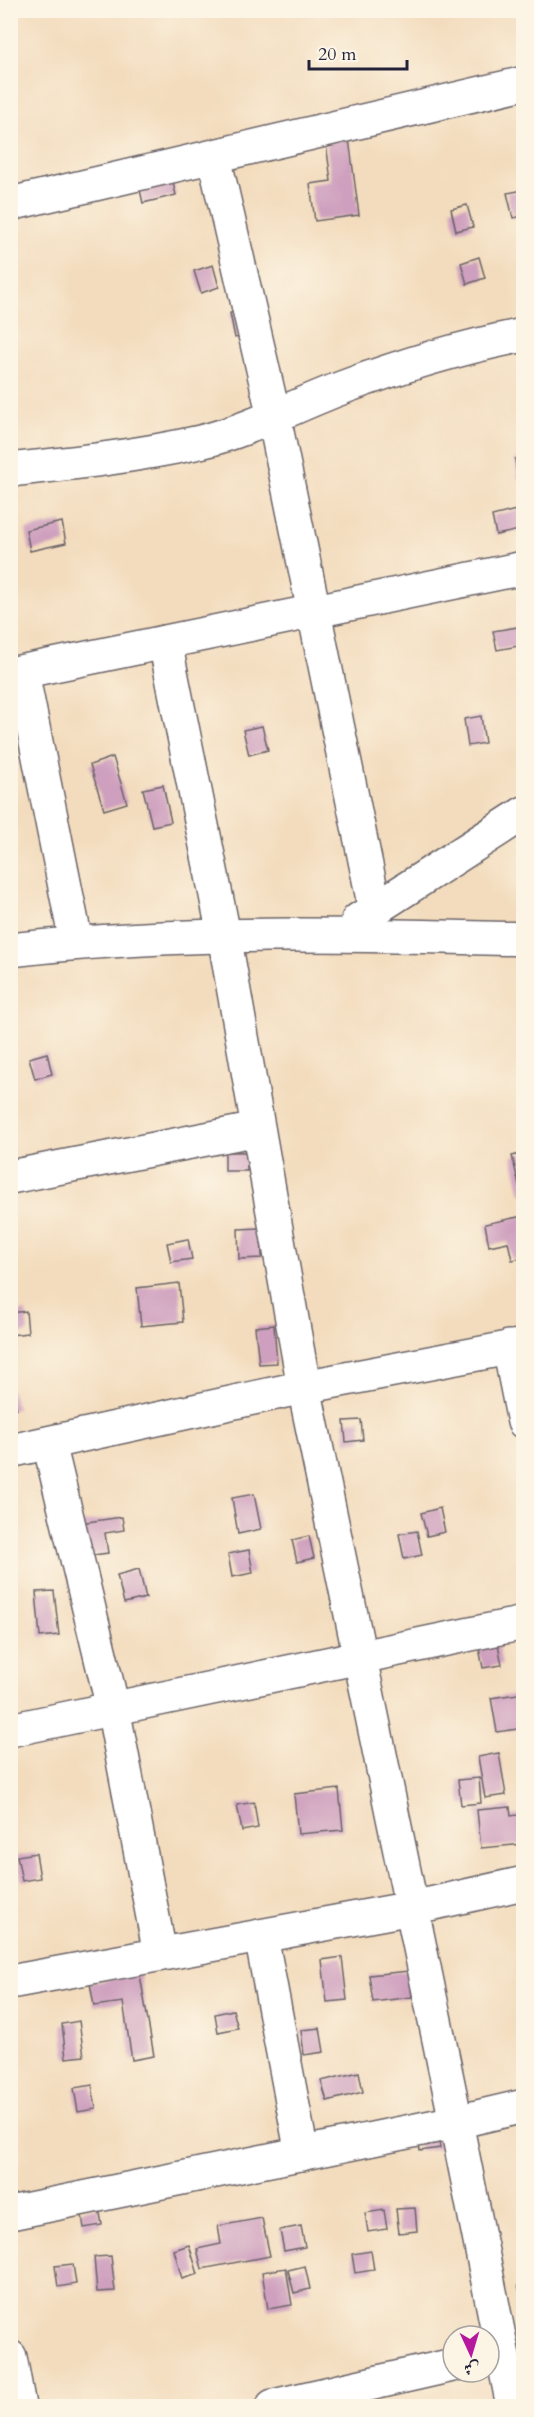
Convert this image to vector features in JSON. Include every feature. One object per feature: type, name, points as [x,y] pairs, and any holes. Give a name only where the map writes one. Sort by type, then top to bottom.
[{"type":"street","points":[[10,204],[523,87]]},
{"type":"street","points":[[214,158],[274,417],[375,909]]},
{"type":"street","points":[[10,470],[85,462],[201,441],[274,417],[345,387],[465,347],[524,334]]},
{"type":"street","points":[[76,942],[16,673],[524,568]]},
{"type":"street","points":[[165,642],[224,935],[304,1387],[505,2353],[513,2406]]},
{"type":"street","points":[[336,934],[524,813]]},
{"type":"street","points":[[10,950],[76,942],[224,935],[336,934],[524,939]]},
{"type":"street","points":[[10,1177],[258,1129]]},
{"type":"street","points":[[10,1451],[304,1387],[516,1346],[524,1422]]},
{"type":"street","points":[[49,1443],[113,1708],[160,1954]]},
{"type":"street","points":[[10,1730],[524,1623]]},
{"type":"street","points":[[10,1982],[412,1908],[524,1883]]},
{"type":"street","points":[[261,1936],[302,2154]]},
{"type":"street","points":[[10,2213],[456,2122],[524,2106]]},
{"type":"street","points":[[10,2357],[19,2406]]},
{"type":"street","points":[[273,2406],[441,2368]]},
{"type":"building","points":[[349,139],[359,215],[315,221],[310,184],[331,181],[326,143]]},
{"type":"building","points":[[171,174],[176,195],[143,203],[138,181]]},
{"type":"building","points":[[524,190],[524,216],[513,218],[507,193]]},
{"type":"building","points":[[467,205],[473,227],[456,231],[451,209]]},
{"type":"building","points":[[479,257],[485,278],[467,284],[461,263]]},
{"type":"building","points":[[213,265],[219,287],[201,293],[194,271]]},
{"type":"building","points":[[247,310],[252,335],[235,338],[230,313]]},
{"type":"building","points":[[524,457],[524,479],[518,480],[515,459]]},
{"type":"building","points":[[524,508],[524,529],[496,535],[492,516]]},
{"type":"building","points":[[62,522],[66,543],[30,551],[26,530]]},
{"type":"building","points":[[524,626],[524,645],[497,650],[493,631]]},
{"type":"building","points":[[481,716],[485,743],[468,746],[464,719]]},
{"type":"building","points":[[262,726],[268,750],[249,755],[243,730]]},
{"type":"building","points":[[113,757],[127,803],[104,810],[90,765]]},
{"type":"building","points":[[163,785],[171,822],[152,826],[143,789]]},
{"type":"building","points":[[47,1053],[52,1074],[35,1079],[29,1058]]},
{"type":"building","points":[[225,1152],[247,1152],[247,1171],[225,1171]]},
{"type":"building","points":[[524,1153],[524,1193],[521,1193],[512,1156]]},
{"type":"building","points":[[523,1216],[524,1258],[512,1260],[508,1242],[489,1246],[485,1224]]},
{"type":"building","points":[[261,1228],[262,1258],[239,1259],[238,1229]]},
{"type":"building","points":[[188,1239],[192,1259],[171,1262],[167,1243]]},
{"type":"building","points":[[179,1283],[183,1322],[141,1326],[137,1288]]},
{"type":"building","points":[[26,1311],[28,1333],[10,1335],[10,1313]]},
{"type":"building","points":[[274,1325],[277,1363],[259,1364],[255,1327]]},
{"type":"building","points":[[10,1387],[17,1409],[10,1410]]},
{"type":"building","points":[[361,1420],[363,1440],[346,1442],[344,1421]]},
{"type":"building","points":[[254,1494],[261,1529],[238,1534],[232,1498]]},
{"type":"building","points":[[440,1508],[445,1532],[427,1536],[421,1513]]},
{"type":"building","points":[[122,1517],[124,1530],[105,1533],[108,1553],[71,1558],[66,1525]]},
{"type":"building","points":[[417,1531],[422,1555],[404,1559],[399,1534]]},
{"type":"building","points":[[309,1536],[314,1558],[297,1562],[292,1540]]},
{"type":"building","points":[[249,1550],[253,1573],[232,1577],[228,1554]]},
{"type":"building","points":[[139,1569],[146,1598],[124,1603],[117,1575]]},
{"type":"building","points":[[54,1591],[59,1635],[40,1637],[36,1592]]},
{"type":"building","points":[[498,1644],[502,1665],[483,1668],[479,1648]]},
{"type":"building","points":[[524,1693],[524,1728],[497,1732],[491,1698]]},
{"type":"building","points":[[499,1753],[506,1795],[485,1798],[478,1757]]},
{"type":"building","points":[[479,1778],[481,1803],[461,1805],[458,1780]]},
{"type":"building","points":[[339,1789],[343,1830],[298,1834],[294,1794]]},
{"type":"building","points":[[254,1802],[258,1828],[242,1831],[237,1805]]},
{"type":"building","points":[[510,1807],[511,1816],[524,1814],[524,1844],[481,1848],[477,1810]]},
{"type":"building","points":[[36,1853],[40,1878],[22,1881],[17,1856]]},
{"type":"building","points":[[342,1957],[347,2000],[327,2002],[322,1960]]},
{"type":"building","points":[[409,1971],[412,1997],[373,2002],[369,1975]]},
{"type":"building","points":[[140,1975],[154,2056],[132,2060],[123,2002],[94,2006],[90,1983]]},
{"type":"building","points":[[233,2010],[238,2028],[218,2032],[215,2014]]},
{"type":"building","points":[[79,2021],[84,2056],[66,2058],[62,2024]]},
{"type":"building","points":[[320,2028],[324,2052],[304,2055],[301,2030]]},
{"type":"building","points":[[359,2072],[363,2092],[327,2101],[321,2081]]},
{"type":"building","points":[[92,2085],[96,2109],[78,2112],[74,2088]]},
{"type":"building","points":[[437,2130],[440,2148],[420,2151],[417,2134]]},
{"type":"building","points":[[99,2207],[102,2225],[84,2228],[81,2210]]},
{"type":"building","points":[[415,2208],[417,2231],[399,2233],[396,2209]]},
{"type":"building","points":[[384,2210],[387,2229],[368,2232],[365,2213]]},
{"type":"building","points":[[262,2218],[270,2256],[202,2269],[197,2249],[221,2244],[218,2226]]},
{"type":"building","points":[[301,2226],[305,2247],[284,2251],[280,2230]]},
{"type":"building","points":[[189,2245],[198,2274],[182,2279],[174,2250]]},
{"type":"building","points":[[371,2251],[374,2270],[355,2273],[352,2254]]},
{"type":"building","points":[[111,2256],[115,2291],[97,2292],[94,2257]]},
{"type":"building","points":[[73,2264],[76,2284],[58,2287],[55,2266]]},
{"type":"building","points":[[305,2266],[310,2289],[294,2293],[288,2270]]},
{"type":"building","points":[[286,2268],[292,2305],[268,2309],[262,2272]]},
{"type":"building","points":[[524,2284],[524,2304],[523,2304],[518,2285]]}]
